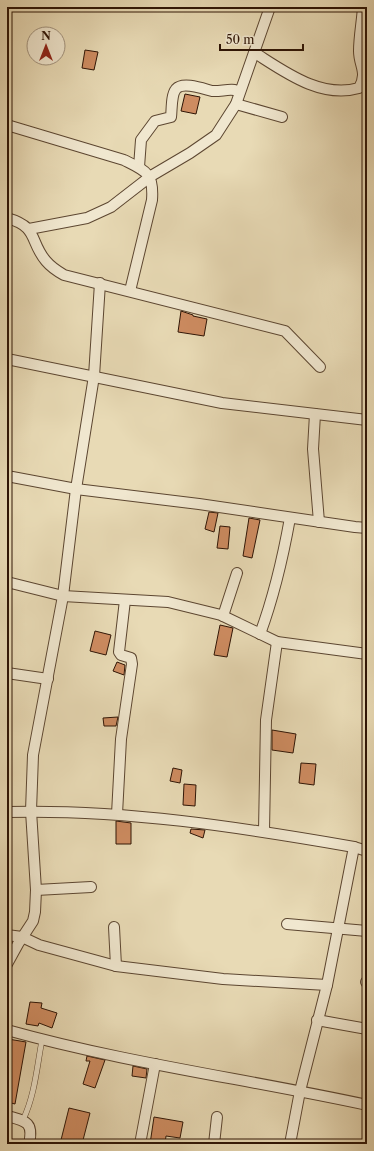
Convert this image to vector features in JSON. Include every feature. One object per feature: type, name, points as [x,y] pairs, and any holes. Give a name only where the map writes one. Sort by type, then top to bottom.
[{"type":"street","points":[[29,229],[87,218],[111,207],[151,176],[190,153],[216,135],[236,104],[270,7]]},
{"type":"street","points":[[255,53],[280,69],[311,85],[338,90],[352,90],[359,88],[363,81],[359,54],[363,7]]},
{"type":"street","points":[[139,167],[141,140],[155,121],[171,117],[175,91],[178,88],[186,86],[221,92],[233,89],[239,92]]},
{"type":"street","points":[[236,104],[282,117]]},
{"type":"street","points":[[7,125],[124,160],[139,167],[151,176],[153,187],[152,200],[130,292]]},
{"type":"street","points":[[7,218],[24,224],[29,229],[45,260],[53,268],[64,274],[285,331],[320,367]]},
{"type":"street","points":[[7,964],[33,921],[35,912],[36,890],[31,811],[33,755],[63,596],[76,489],[94,376],[100,283]]},
{"type":"street","points":[[7,359],[222,403],[367,420]]},
{"type":"street","points":[[315,414],[313,448],[319,522]]},
{"type":"street","points":[[7,476],[76,489],[367,528]]},
{"type":"street","points":[[260,634],[283,558],[290,518]]},
{"type":"street","points":[[222,616],[237,573]]},
{"type":"street","points":[[7,582],[63,596],[168,602],[222,616],[278,642],[367,654]]},
{"type":"street","points":[[117,814],[121,738],[132,664],[130,658],[121,655],[119,652],[125,600]]},
{"type":"street","points":[[264,831],[266,720],[278,642]]},
{"type":"street","points":[[7,673],[48,679]]},
{"type":"street","points":[[7,812],[74,811],[156,817],[264,831],[367,850]]},
{"type":"street","points":[[290,1144],[300,1091],[327,985],[354,847]]},
{"type":"street","points":[[36,890],[91,887]]},
{"type":"street","points":[[287,924],[338,927],[367,931]]},
{"type":"street","points":[[114,927],[116,966]]},
{"type":"street","points":[[7,935],[22,937],[39,945],[116,966],[223,979],[327,985]]},
{"type":"street","points":[[317,1020],[367,1029]]},
{"type":"street","points":[[7,1030],[42,1040],[155,1064],[367,1105]]},
{"type":"street","points":[[140,1144],[155,1064]]},
{"type":"street","points":[[7,1116],[23,1120],[30,1126],[32,1133],[29,1144]]},
{"type":"street","points":[[214,1144],[217,1117]]},
{"type":"lane","points":[[23,1120],[28,1109],[42,1040]]},
{"type":"building","points":[[85,50],[98,52],[94,70],[82,68]]},
{"type":"building","points":[[185,94],[200,97],[196,114],[181,111]]},
{"type":"building","points":[[181,311],[193,316],[207,319],[204,336],[178,332]]},
{"type":"building","points":[[209,512],[218,513],[214,532],[205,529]]},
{"type":"building","points":[[249,518],[260,520],[252,558],[243,556]]},
{"type":"building","points":[[220,526],[230,527],[228,549],[217,548]]},
{"type":"building","points":[[220,625],[233,628],[227,657],[214,655]]},
{"type":"building","points":[[95,631],[111,635],[106,655],[90,651]]},
{"type":"building","points":[[117,662],[125,665],[124,675],[113,671]]},
{"type":"building","points":[[118,717],[116,726],[104,726],[103,718]]},
{"type":"building","points":[[272,730],[296,734],[293,753],[272,750]]},
{"type":"building","points":[[301,763],[316,764],[314,785],[299,783]]},
{"type":"building","points":[[173,768],[182,770],[180,783],[170,781]]},
{"type":"building","points":[[184,784],[196,785],[195,806],[183,805]]},
{"type":"building","points":[[116,821],[131,823],[131,844],[116,844]]},
{"type":"building","points":[[191,829],[205,830],[203,838],[190,833]]},
{"type":"building","points":[[30,1002],[42,1003],[41,1008],[57,1013],[52,1028],[39,1023],[38,1026],[26,1024]]},
{"type":"building","points":[[8,1039],[26,1042],[15,1104],[7,1102]]},
{"type":"building","points":[[87,1056],[105,1060],[95,1088],[83,1084],[90,1061],[86,1061]]},
{"type":"building","points":[[133,1066],[147,1069],[146,1078],[132,1076]]},
{"type":"building","points":[[69,1108],[90,1113],[82,1144],[60,1144]]},
{"type":"building","points":[[154,1117],[183,1122],[180,1138],[166,1136],[165,1144],[150,1144]]}]
